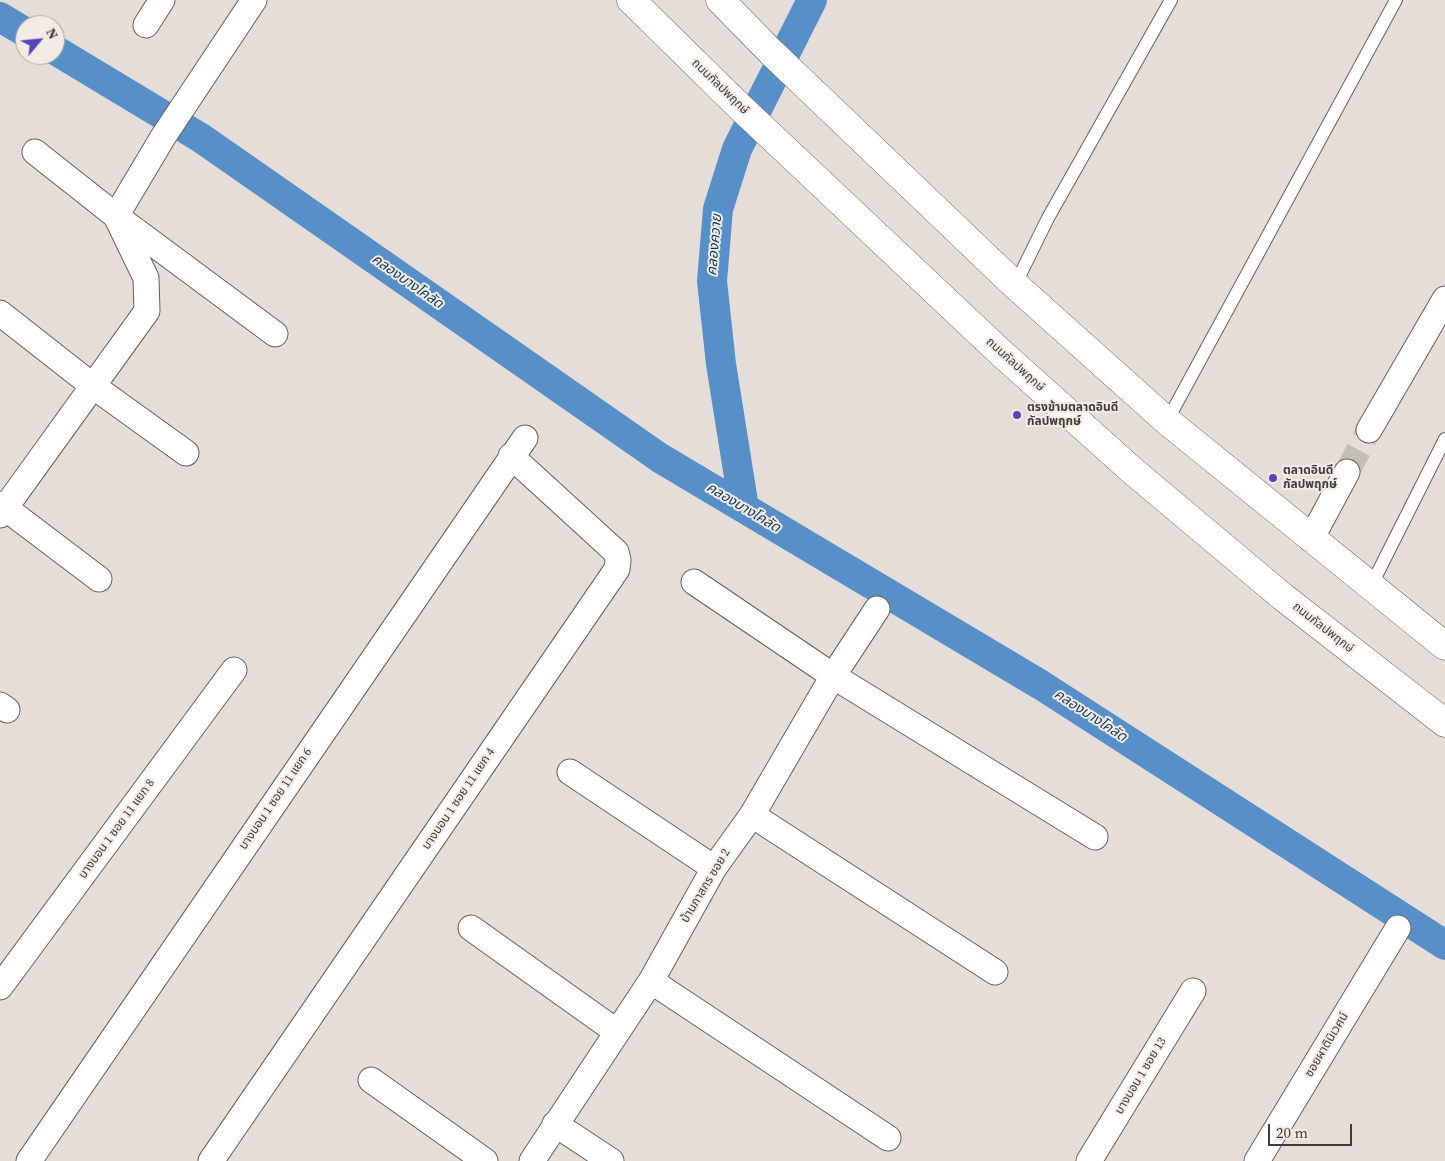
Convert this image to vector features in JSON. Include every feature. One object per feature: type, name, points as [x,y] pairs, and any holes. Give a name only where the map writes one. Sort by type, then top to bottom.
[{"type":"main road","name":"ถนนกัลปพฤกษ์","points":[[631,0],[739,106],[999,351],[1134,472],[1283,596],[1445,723]]},
{"type":"main road","points":[[720,0],[771,52],[1015,285],[1167,421],[1370,588],[1445,646]]},
{"type":"street","points":[[146,25],[162,0]]},
{"type":"street","points":[[116,216],[164,138],[254,0]]},
{"type":"street","points":[[35,152],[116,216],[275,334]]},
{"type":"street","points":[[99,579],[2,509],[147,311],[146,278],[116,216]]},
{"type":"street","points":[[1369,430],[1445,299]]},
{"type":"street","points":[[0,313],[93,386],[186,453]]},
{"type":"street","name":"บางบอน 1 ซอย 11 แยก 6","points":[[29,1161],[518,447]]},
{"type":"street","name":"บางบอน 1 ซอย 11 แยก 4","points":[[211,1161],[617,569],[618,560],[616,552],[518,447]]},
{"type":"street","points":[[1311,539],[1347,472]]},
{"type":"street","points":[[694,582],[833,676],[1095,837]]},
{"type":"street","name":"บ้านภาสกร ซอย 2","points":[[532,1161],[651,981],[714,868],[752,815],[833,676],[877,609]]},
{"type":"street","name":"บางบอน 1 ซอย 11 แยก 8","points":[[0,987],[234,670]]},
{"type":"street","points":[[570,772],[714,868]]},
{"type":"street","points":[[752,815],[995,972]]},
{"type":"street","points":[[471,928],[618,1032]]},
{"type":"street","name":"ซอยผาตินิเวศน์","points":[[1257,1161],[1398,928]]},
{"type":"street","points":[[651,981],[888,1138]]},
{"type":"street","name":"บางบอน 1 ซอย 13","points":[[1089,1161],[1193,990]]},
{"type":"street","points":[[371,1080],[485,1161]]},
{"type":"street","points":[[555,1124],[611,1161]]},
{"type":"lane","points":[[1015,285],[1052,210],[1171,0]]},
{"type":"lane","points":[[1167,421],[1396,0]]},
{"type":"lane","points":[[1370,588],[1443,446]]},
{"type":"waterway","name":"คลองควาย","points":[[744,508],[721,364],[712,281],[718,209],[737,149],[812,0]]},
{"type":"waterway","name":"คลองบางโคลัด","points":[[0,17],[15,26]]},
{"type":"waterway","name":"คลองบางโคลัด","points":[[65,56],[201,138],[660,458],[1041,685],[1445,945]]},
{"type":"tunnel","points":[[1347,472],[1369,430]]},
{"type":"place","name":"ตรงข้ามตลาดอินดี กัลปพฤกษ์","points":[[1017,415]]},
{"type":"place","name":"ตลาดอินดี กัลปพฤกษ์","points":[[1273,478]]}]
